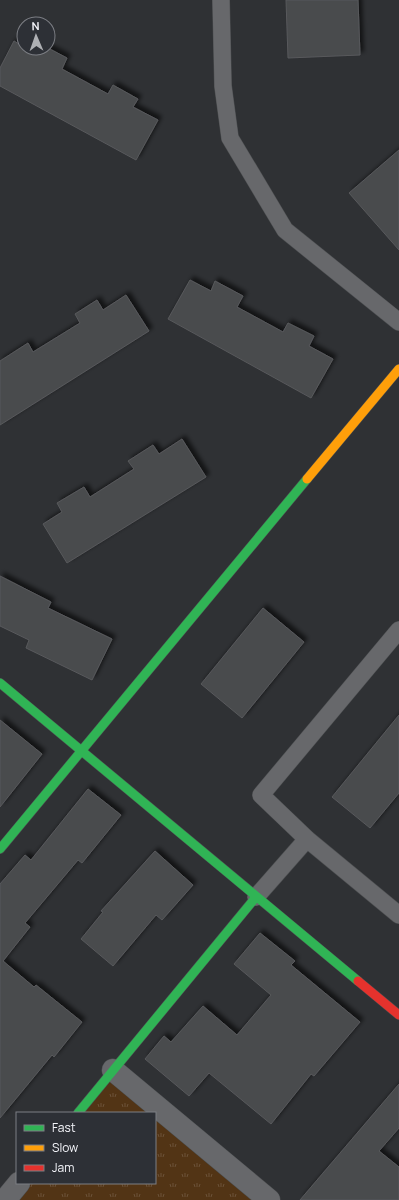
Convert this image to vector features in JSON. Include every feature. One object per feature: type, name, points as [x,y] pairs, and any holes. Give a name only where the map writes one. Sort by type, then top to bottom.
[{"type":"street","points":[[0,849],[399,369]]},
{"type":"street","points":[[0,683],[399,1015]]},
{"type":"street","points":[[79,1112],[256,897]]},
{"type":"street","points":[[113,1070],[269,1200]]},
{"type":"street","points":[[5,1200],[19,1184]]},
{"type":"lane","points":[[221,0],[222,86],[230,138],[285,230],[399,322]]},
{"type":"lane","points":[[399,630],[261,795],[307,839],[399,915]]},
{"type":"lane","points":[[256,897],[307,839]]},
{"type":"green space","points":[[113,1070],[269,1200],[5,1200],[18,1184],[156,1184],[156,1112],[79,1112]]},
{"type":"building","points":[[286,0],[358,0],[360,55],[288,58]]},
{"type":"building","points":[[14,41],[16,42],[16,56],[56,56],[56,52],[67,58],[62,69],[108,94],[113,85],[138,99],[133,107],[158,120],[136,160],[0,86],[0,68]]},
{"type":"building","points":[[399,150],[399,250],[349,193]]},
{"type":"building","points":[[190,280],[211,291],[215,281],[243,296],[237,307],[283,332],[288,323],[314,336],[309,346],[333,359],[311,398],[168,319]]},
{"type":"building","points":[[126,295],[149,331],[0,425],[0,361],[28,343],[33,352],[80,323],[75,314],[97,300],[103,310]]},
{"type":"building","points":[[182,439],[206,477],[67,563],[43,524],[62,512],[57,503],[84,487],[90,497],[134,469],[128,461],[153,445],[159,454]]},
{"type":"building","points":[[0,576],[51,602],[48,608],[112,639],[92,680],[26,648],[29,640],[0,626]]},
{"type":"building","points":[[263,608],[304,642],[242,718],[201,684]]},
{"type":"building","points":[[399,715],[399,793],[370,828],[332,797]]},
{"type":"building","points":[[0,720],[42,754],[0,807]]},
{"type":"building","points":[[88,789],[121,815],[82,863],[78,860],[25,923],[30,927],[3,961],[34,987],[36,985],[82,1022],[54,1057],[52,1055],[0,1118],[0,884],[25,855],[31,860]]},
{"type":"building","points":[[155,851],[193,885],[162,920],[156,915],[113,966],[81,939],[103,912],[101,911]]},
{"type":"building","points":[[260,933],[295,961],[291,965],[360,1022],[314,1076],[311,1074],[271,1124],[209,1073],[189,1096],[145,1059],[164,1036],[171,1042],[203,1006],[237,1035],[271,995],[234,964]]},
{"type":"building","points":[[399,1084],[399,1128],[379,1151],[399,1167],[399,1200],[300,1200]]},
{"type":"traffic: fast","points":[[0,849],[307,479]]},
{"type":"traffic: fast","points":[[0,683],[358,981]]},
{"type":"traffic: fast","points":[[79,1112],[256,897]]},
{"type":"traffic: slow","points":[[307,479],[399,369]]},
{"type":"traffic: jam","points":[[358,981],[399,1015]]}]
